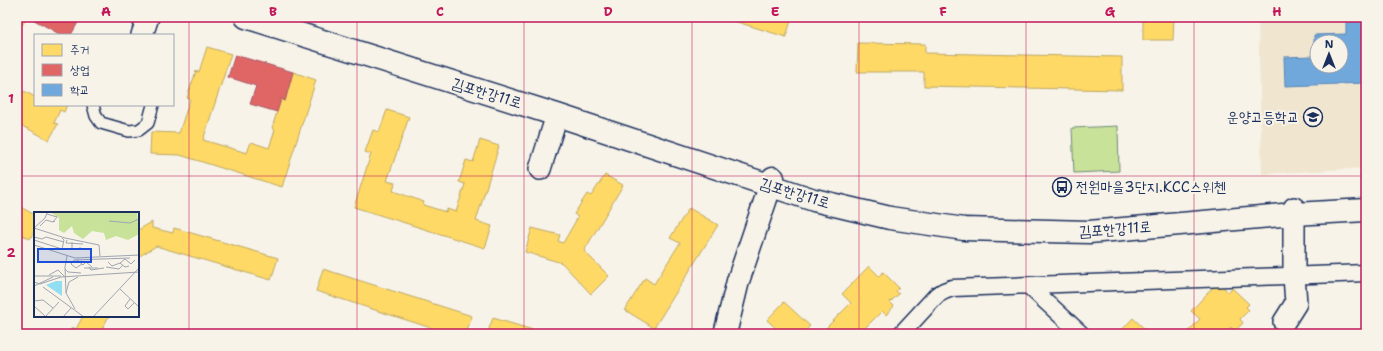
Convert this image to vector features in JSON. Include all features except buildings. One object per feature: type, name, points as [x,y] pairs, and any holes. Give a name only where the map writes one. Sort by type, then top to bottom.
[{"type":"street","points":[[142,34],[148,17]]},
{"type":"street","name":"김포한강11로","points":[[246,17],[771,182]]},
{"type":"street","name":"김포한강11로","points":[[266,17],[610,125],[771,182],[814,200],[890,218],[964,229],[1089,232],[1366,203]]},
{"type":"street","points":[[540,169],[557,115]]},
{"type":"street","points":[[725,334],[738,281],[771,182]]},
{"type":"street","name":"김포한강11로","points":[[1294,211],[1366,210]]},
{"type":"street","points":[[1284,322],[1296,303],[1294,276],[1294,211]]},
{"type":"street","points":[[901,334],[937,295],[952,288],[1366,273]]},
{"type":"street","points":[[1029,286],[1080,334]]},
{"type":"lane","points":[[93,106],[96,116],[101,123],[129,131],[139,130],[148,124],[153,106]]},
{"type":"shaded area","name":"운양고등학교","points":[[1258,17],[1366,17],[1366,168],[1262,174]]},
{"type":"green space","points":[[1118,126],[1119,171],[1074,173],[1072,128]]},
{"type":"place","name":"운양고등학교","points":[[1313,117]]},
{"type":"place","name":"전원마을3단지.KCC스위첸","points":[[1062,187]]}]
